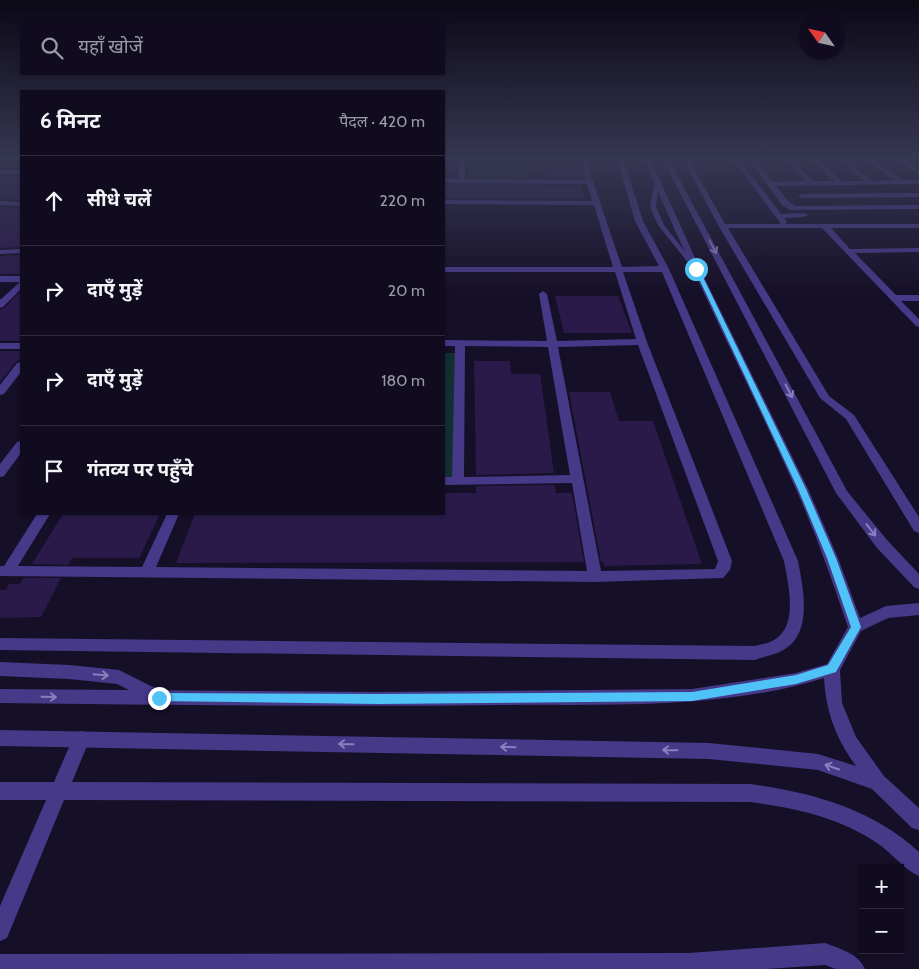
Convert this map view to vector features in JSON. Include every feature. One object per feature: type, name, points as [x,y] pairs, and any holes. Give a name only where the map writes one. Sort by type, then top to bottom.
[{"type":"street","points":[[4,571],[595,577],[707,576],[718,574],[723,570],[725,561],[642,342],[596,203]]},
{"type":"street","points":[[0,644],[755,653],[781,644],[791,630],[798,603],[791,561],[665,269],[639,221],[634,203]]},
{"type":"street","points":[[667,203],[696,269],[802,489],[831,558],[856,627]]},
{"type":"street","points":[[689,203],[842,493],[882,544],[919,583]]},
{"type":"street","points":[[710,203],[825,398],[850,417],[919,528]]},
{"type":"street","points":[[770,203],[786,226]]},
{"type":"street","points":[[785,203],[792,208],[799,209],[919,207]]},
{"type":"street","points":[[0,204],[20,204]]},
{"type":"street","points":[[780,216],[919,214]]},
{"type":"street","points":[[723,226],[919,226]]},
{"type":"street","points":[[825,227],[919,324]]},
{"type":"street","points":[[0,243],[20,243]]},
{"type":"street","points":[[850,251],[919,250]]},
{"type":"street","points":[[0,252],[20,252]]},
{"type":"street","points":[[445,270],[665,269]]},
{"type":"street","points":[[0,279],[20,279]]},
{"type":"street","points":[[0,305],[20,285]]},
{"type":"street","points":[[543,294],[595,577]]},
{"type":"street","points":[[894,298],[919,298]]},
{"type":"street","points":[[445,343],[551,344],[642,342]]},
{"type":"street","points":[[458,481],[460,343]]},
{"type":"street","points":[[0,346],[20,346]]},
{"type":"street","points":[[2,388],[20,366]]},
{"type":"street","points":[[0,473],[20,446]]},
{"type":"street","points":[[445,481],[576,479]]},
{"type":"street","points":[[4,571],[42,515]]},
{"type":"street","points":[[146,573],[173,515]]},
{"type":"street","points":[[919,609],[886,612],[856,627],[832,669],[834,703],[849,742],[878,782],[919,820]]},
{"type":"street","points":[[0,696],[388,699],[692,696],[796,680],[832,669]]},
{"type":"street","points":[[0,670],[69,672],[119,677],[159,698]]},
{"type":"street","points":[[0,738],[709,751],[818,762],[878,782]]},
{"type":"street","points":[[0,931],[81,740]]},
{"type":"street","points":[[0,791],[750,793],[772,796],[831,811],[857,820],[887,837],[908,854],[919,866]]},
{"type":"street","points":[[0,965],[87,967],[689,966],[825,954],[843,961],[854,969]]},
{"type":"green space","points":[[445,353],[456,353],[452,477],[445,477]]},
{"type":"building","points":[[0,207],[20,208],[20,247],[0,248]]},
{"type":"building","points":[[20,255],[20,274],[0,274],[0,256]]},
{"type":"building","points":[[20,292],[20,341],[0,341],[0,310]]},
{"type":"building","points":[[555,296],[618,296],[632,333],[564,333]]},
{"type":"building","points":[[0,351],[20,351],[20,360],[0,382]]},
{"type":"building","points":[[474,361],[510,361],[511,374],[540,374],[554,473],[476,475]]},
{"type":"building","points":[[569,392],[610,392],[619,421],[653,421],[702,564],[604,566],[604,562],[601,562]]},
{"type":"building","points":[[555,485],[556,493],[572,493],[584,562],[176,563],[195,515],[445,515],[445,493],[476,493],[476,486]]},
{"type":"building","points":[[62,515],[160,515],[139,558],[72,558],[68,565],[32,564]]},
{"type":"building","points":[[23,578],[61,578],[41,617],[0,618],[0,590],[6,590],[9,584],[20,584]]},
{"type":"route","points":[[159,698],[378,699],[692,696],[796,680],[832,669],[856,627],[831,558],[802,489],[696,269]]}]
